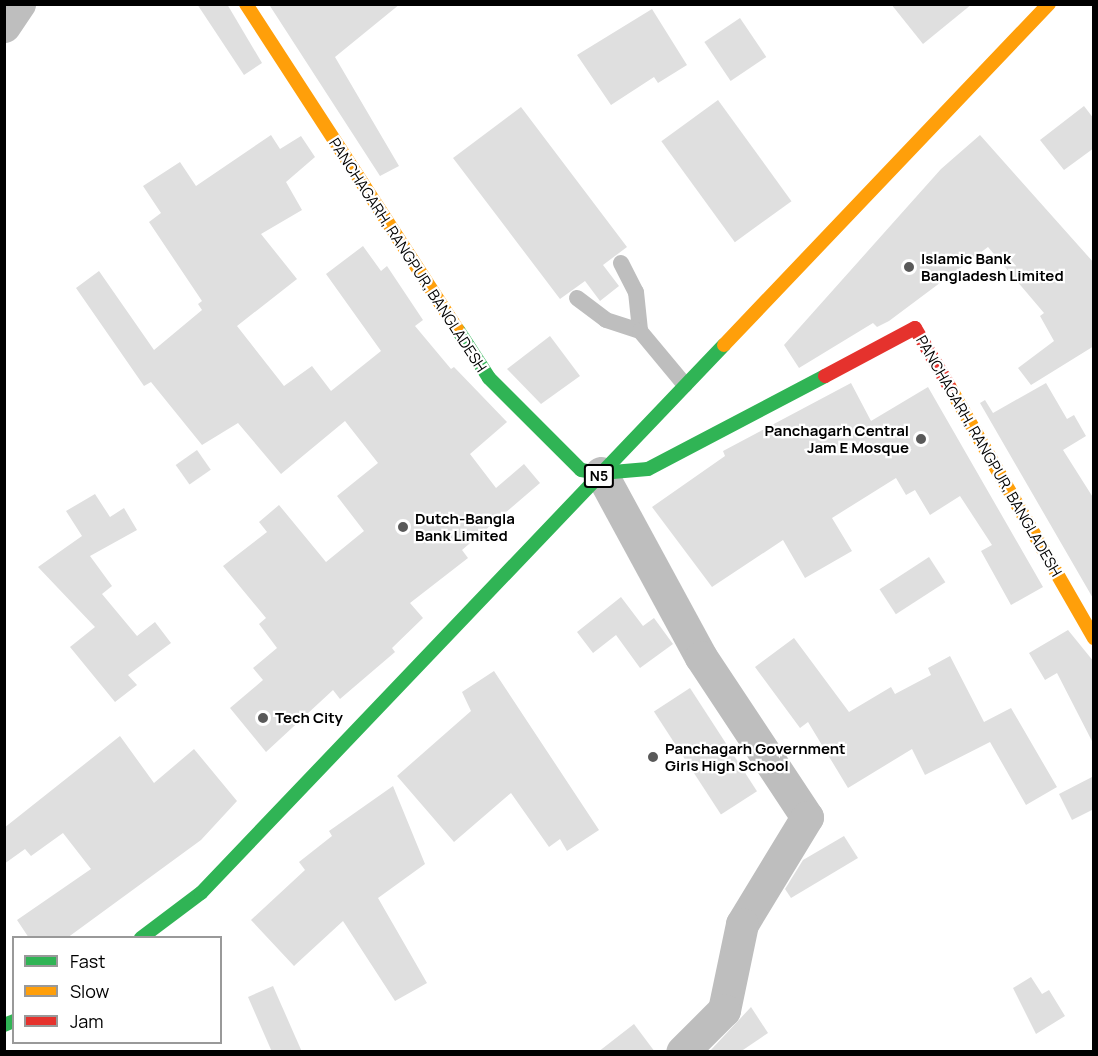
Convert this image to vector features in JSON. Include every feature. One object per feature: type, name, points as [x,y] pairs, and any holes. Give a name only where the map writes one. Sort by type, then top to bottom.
[{"type":"main road","name":"PANCHAGARH, RANGPUR, BANGLADESH","points":[[246,4],[489,378],[581,470],[602,473],[648,469],[915,328],[1094,638]]},
{"type":"main road","name":"N5","points":[[144,936],[201,893],[1048,4]]},
{"type":"street","points":[[4,26],[19,4]]},
{"type":"street","points":[[602,473],[701,657],[807,817],[742,924],[724,1010],[682,1052]]},
{"type":"lane","points":[[621,263],[636,292],[640,331]]},
{"type":"lane","points":[[577,298],[606,320],[640,331],[686,386]]},
{"type":"building","points":[[197,4],[227,4],[262,63],[244,75]]},
{"type":"building","points":[[400,4],[335,57],[399,166],[380,176],[270,6]]},
{"type":"building","points":[[891,4],[972,4],[923,44]]},
{"type":"building","points":[[652,9],[687,65],[658,83],[654,77],[611,105],[577,55]]},
{"type":"building","points":[[740,18],[766,57],[731,81],[704,42]]},
{"type":"building","points":[[718,100],[791,201],[735,242],[661,141]]},
{"type":"building","points":[[1084,106],[1094,119],[1094,148],[1064,170],[1040,140]]},
{"type":"building","points":[[521,107],[627,247],[603,265],[619,286],[600,301],[585,281],[560,299],[453,158]]},
{"type":"building","points":[[271,135],[280,149],[301,136],[315,157],[286,182],[302,210],[261,234],[297,279],[237,326],[284,386],[312,366],[331,391],[381,351],[326,274],[363,246],[381,271],[387,266],[423,320],[415,326],[451,369],[454,367],[507,422],[470,454],[496,488],[524,464],[540,483],[462,550],[468,558],[410,603],[423,618],[392,648],[395,652],[340,699],[333,690],[266,752],[230,708],[263,680],[253,668],[277,648],[259,624],[266,618],[223,566],[267,532],[259,522],[279,505],[326,562],[364,531],[337,496],[378,463],[345,421],[281,474],[238,423],[202,445],[151,382],[144,386],[76,288],[99,271],[154,350],[202,310],[198,304],[202,301],[149,222],[161,213],[143,186],[180,162],[196,186]]},
{"type":"building","points":[[980,135],[1094,263],[1094,346],[1031,385],[1018,368],[1054,341],[1040,316],[1044,313],[988,247],[889,321],[877,327],[873,323],[799,368],[784,345],[941,169]]},
{"type":"building","points":[[550,336],[580,376],[541,404],[507,369]]},
{"type":"building","points":[[851,383],[871,421],[928,387],[1043,587],[1011,605],[981,551],[992,545],[960,496],[930,515],[915,490],[906,495],[896,478],[832,518],[852,551],[805,578],[783,540],[712,587],[652,507],[725,456],[723,451]]},
{"type":"building","points":[[1046,383],[1067,419],[1074,415],[1086,436],[1063,450],[1094,499],[1094,600],[980,403],[985,400],[993,413]]},
{"type":"building","points":[[197,450],[211,470],[189,485],[176,465]]},
{"type":"building","points":[[95,494],[110,517],[124,508],[137,530],[90,556],[112,586],[102,594],[137,636],[155,622],[171,643],[128,675],[137,685],[115,702],[70,647],[95,627],[38,567],[82,536],[66,511]]},
{"type":"building","points":[[929,557],[945,582],[896,614],[880,589]]},
{"type":"building","points":[[621,597],[643,626],[654,618],[673,644],[640,668],[616,635],[593,653],[577,632]]},
{"type":"building","points":[[1068,630],[1094,662],[1094,745],[1057,673],[1045,680],[1029,653]]},
{"type":"building","points":[[794,638],[849,712],[891,687],[895,694],[931,675],[928,668],[950,656],[984,722],[1011,708],[1057,787],[1026,805],[990,742],[925,775],[912,749],[848,788],[808,722],[800,728],[755,667]]},
{"type":"building","points":[[494,671],[599,830],[567,851],[560,839],[549,847],[511,793],[454,842],[397,776],[471,711],[462,692]]},
{"type":"building","points":[[690,688],[757,791],[721,815],[654,711]]},
{"type":"building","points":[[120,736],[154,783],[194,749],[237,801],[201,840],[70,936],[28,936],[17,920],[91,869],[63,833],[31,856],[25,849],[4,864],[4,828]]},
{"type":"building","points":[[1094,776],[1094,809],[1072,820],[1059,794]]},
{"type":"building","points":[[393,786],[425,864],[378,898],[427,983],[395,1001],[343,921],[294,966],[251,920],[305,870],[299,862],[332,836],[329,831]]},
{"type":"building","points":[[844,836],[858,858],[791,898],[785,889],[803,860]]},
{"type":"building","points":[[1031,977],[1042,994],[1049,990],[1065,1016],[1036,1034],[1013,988]]},
{"type":"building","points":[[273,986],[302,1052],[272,1052],[248,997]]},
{"type":"building","points":[[751,1007],[768,1033],[740,1052],[709,1052]]},
{"type":"building","points":[[634,1024],[655,1052],[598,1052]]},
{"type":"traffic: fast","points":[[458,330],[489,378],[581,470],[601,473],[648,469],[825,376]]},
{"type":"traffic: fast","points":[[144,936],[201,893],[724,345]]},
{"type":"traffic: fast","points":[[4,1025],[12,1022]]},
{"type":"traffic: slow","points":[[246,4],[458,330]]},
{"type":"traffic: slow","points":[[724,345],[1049,4]]},
{"type":"traffic: slow","points":[[949,386],[1094,638]]},
{"type":"traffic: jam","points":[[825,376],[915,328],[949,386]]},
{"type":"place","name":"Islamic Bank Bangladesh Limited","points":[[909,267]]},
{"type":"place","name":"Panchagarh Central Jam E Mosque","points":[[921,439]]},
{"type":"place","name":"Dutch-Bangla Bank Limited","points":[[403,527]]},
{"type":"place","name":"Tech City","points":[[263,718]]},
{"type":"place","name":"Panchagarh Government Girls High School","points":[[653,757]]}]
